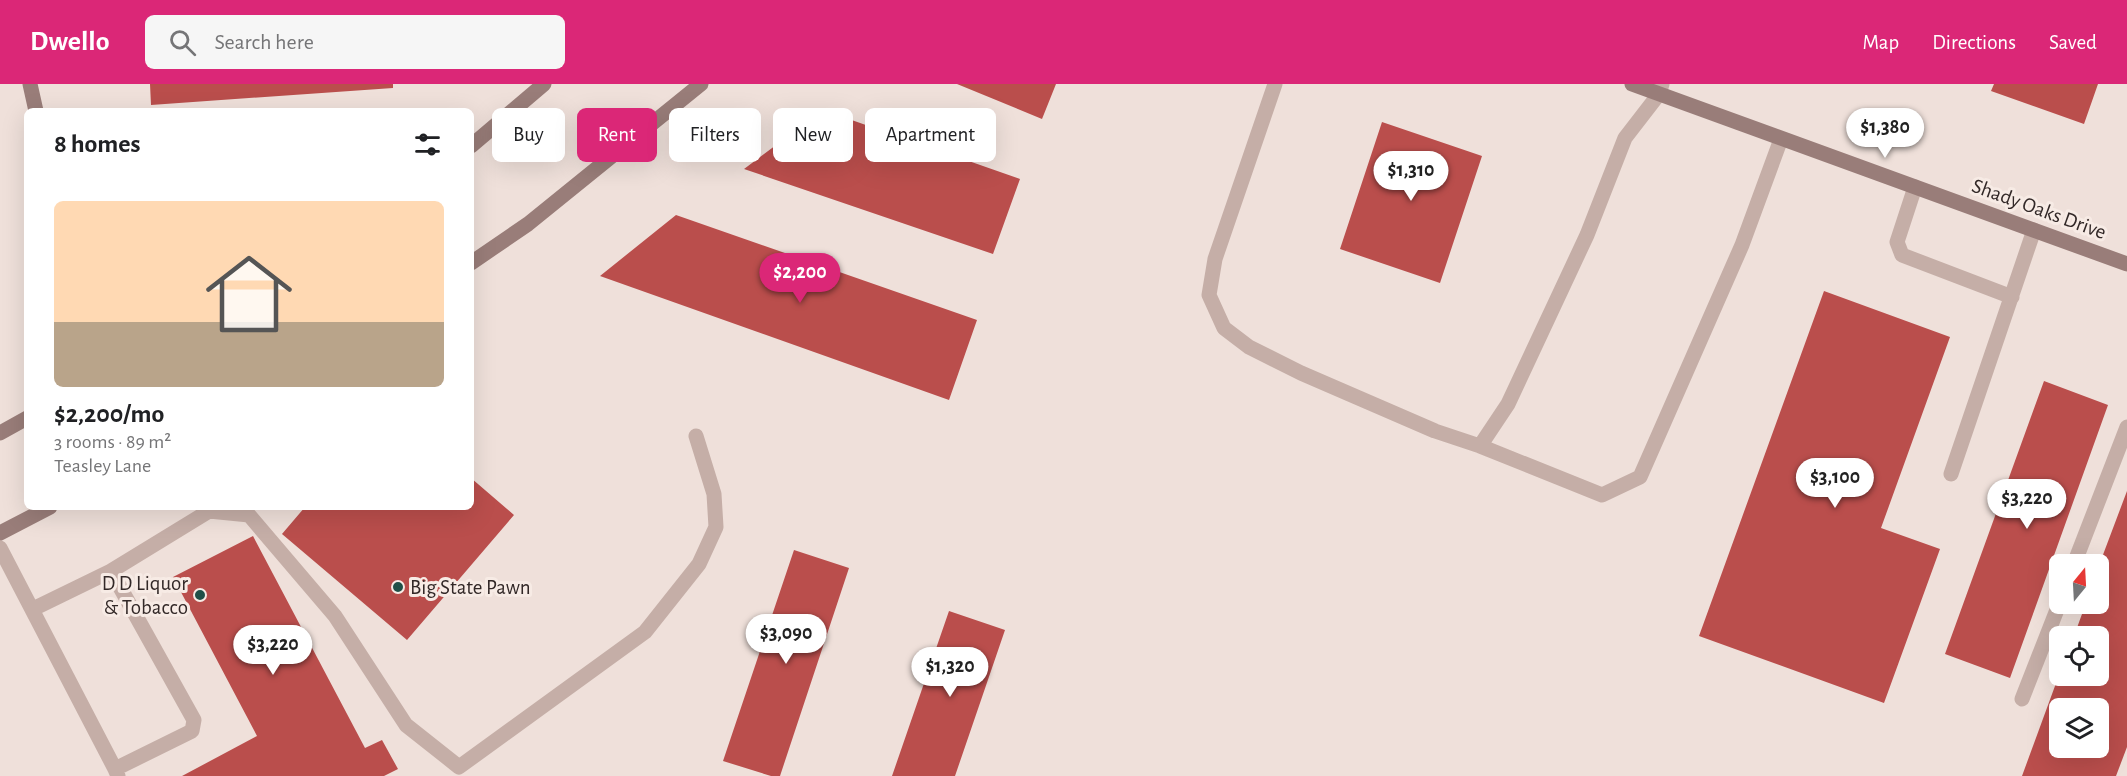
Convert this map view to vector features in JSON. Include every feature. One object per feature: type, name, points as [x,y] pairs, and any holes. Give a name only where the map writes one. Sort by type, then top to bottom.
[{"type":"street","points":[[30,84],[35,108]]},
{"type":"street","points":[[474,143],[544,84]]},
{"type":"street","points":[[474,261],[528,224],[701,84]]},
{"type":"street","name":"Shady Oaks Drive","points":[[1632,84],[1661,89],[1781,139],[2034,230],[2125,259]]},
{"type":"street","points":[[0,433],[24,420]]},
{"type":"street","points":[[0,533],[44,510]]},
{"type":"lane","points":[[1275,84],[1215,259],[1209,295],[1224,328],[1248,347],[1301,373],[1436,430],[1602,495],[1640,477],[1742,245],[1781,139]]},
{"type":"lane","points":[[1480,446],[1509,404],[1587,235],[1624,138],[1661,89]]},
{"type":"lane","points":[[1915,187],[1897,242],[1902,255],[2012,297]]},
{"type":"lane","points":[[1951,474],[2034,230]]},
{"type":"lane","points":[[2078,554],[2127,427]]},
{"type":"lane","points":[[229,510],[250,511],[334,616],[406,725],[459,766],[645,632],[699,564],[716,527],[714,494],[696,436]]},
{"type":"lane","points":[[33,609],[111,571],[206,510]]},
{"type":"lane","points":[[0,548],[116,772],[192,731],[194,720],[111,571]]},
{"type":"lane","points":[[2022,699],[2055,614]]},
{"type":"building","points":[[150,84],[393,84],[393,88],[151,105]]},
{"type":"building","points":[[957,84],[1056,84],[1042,119]]},
{"type":"building","points":[[1994,84],[2098,84],[2084,124],[1991,91]]},
{"type":"building","points":[[853,121],[865,125],[865,162],[971,162],[1020,179],[993,254],[744,169],[753,162],[761,162],[761,156],[773,147],[773,162],[853,162]]},
{"type":"building","points":[[1382,122],[1482,156],[1440,283],[1340,249]]},
{"type":"building","points":[[676,215],[977,320],[949,400],[600,276]]},
{"type":"building","points":[[1824,291],[1950,337],[1881,528],[1940,549],[1884,703],[1699,636]]},
{"type":"building","points":[[2044,381],[2108,405],[2055,554],[2049,554],[2049,569],[2010,678],[1945,654]]},
{"type":"building","name":"Big State Pawn","points":[[474,481],[514,515],[407,640],[282,534],[302,510],[474,510]]},
{"type":"building","points":[[2127,491],[2127,747],[2116,776],[2022,776],[2049,702],[2049,758],[2109,758],[2109,698],[2051,698],[2055,686],[2109,686],[2109,626],[2078,626],[2082,614],[2109,614],[2109,554],[2103,554]]},
{"type":"building","points":[[253,536],[365,748],[382,740],[398,769],[384,776],[182,776],[257,736],[173,577]]},
{"type":"building","points":[[794,550],[849,568],[780,776],[771,776],[723,761]]},
{"type":"building","points":[[949,611],[1005,630],[955,776],[892,776]]},
{"type":"place","name":"Big State Pawn","points":[[398,587]]},
{"type":"place","name":"D D Liquor & Tobacco","points":[[200,595]]}]
